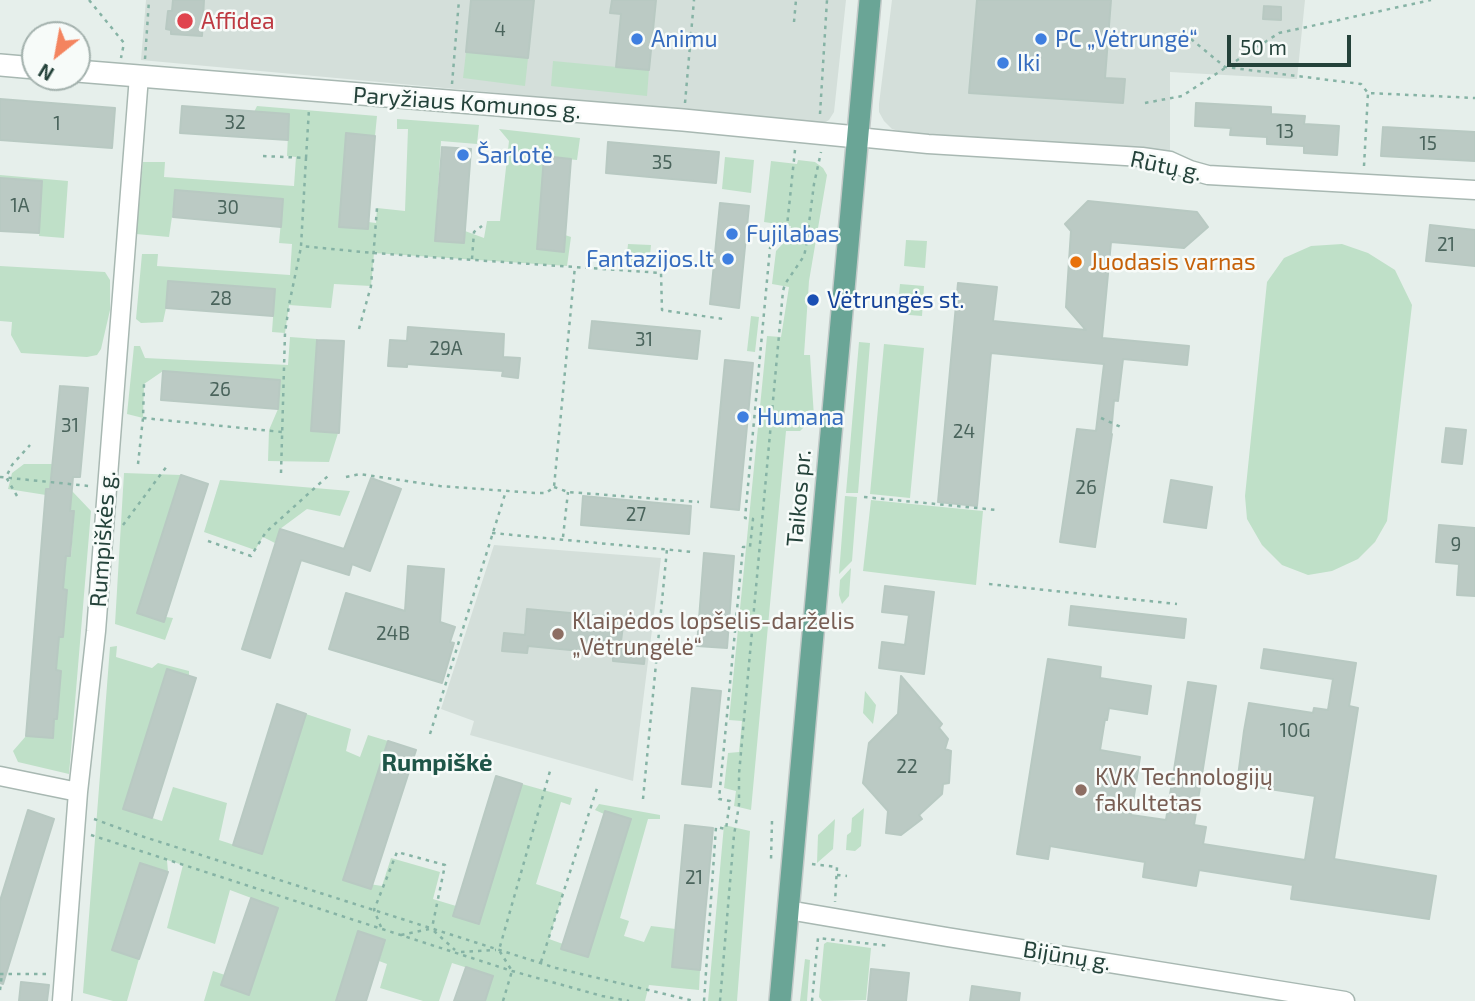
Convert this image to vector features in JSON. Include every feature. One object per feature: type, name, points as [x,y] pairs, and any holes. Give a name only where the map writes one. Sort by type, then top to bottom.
[{"type":"main road","name":"Taikos pr.","points":[[780,1001],[870,0]]},
{"type":"street","points":[[0,65],[21,67]]},
{"type":"street","name":"Paryžiaus Komunos g.","points":[[91,72],[683,120],[817,142],[857,137]]},
{"type":"street","name":"Rumpiškės g.","points":[[62,1001],[78,792],[96,631],[134,76]]},
{"type":"street","name":"Rūtų g.","points":[[857,137],[1142,157],[1170,161],[1208,175],[1475,190]]},
{"type":"street","points":[[0,776],[78,792]]},
{"type":"street","name":"Bijūnų g.","points":[[788,909],[1345,1001]]},
{"type":"path","points":[[89,0],[124,43],[134,76]]},
{"type":"path","points":[[134,76],[149,0]]},
{"type":"path","points":[[450,101],[459,0]]},
{"type":"path","points":[[683,120],[694,0]]},
{"type":"path","points":[[794,22],[796,0]]},
{"type":"path","points":[[720,1001],[783,290],[804,256],[814,184],[822,152],[817,142],[827,0]]},
{"type":"path","points":[[1145,103],[1182,96],[1279,33],[1431,0]]},
{"type":"path","points":[[1191,39],[1225,67],[1361,84],[1368,93],[1363,184]]},
{"type":"path","points":[[281,473],[285,333],[301,246],[311,90]]},
{"type":"path","points":[[1368,93],[1475,98]]},
{"type":"path","points":[[704,1001],[716,828],[726,828],[730,800],[719,799],[743,547],[750,547],[753,519],[745,518],[770,248],[787,226],[795,150]]},
{"type":"path","points":[[263,156],[306,158]]},
{"type":"path","points":[[359,329],[371,286],[377,208]]},
{"type":"path","points":[[472,259],[474,232],[482,226]]},
{"type":"path","points":[[301,246],[661,273],[662,310],[723,319]]},
{"type":"path","points":[[346,477],[360,474],[440,486],[546,493],[554,487],[575,266]]},
{"type":"path","points":[[138,464],[144,384]]},
{"type":"path","points":[[143,418],[282,432]]},
{"type":"path","points":[[1101,418],[1123,428]]},
{"type":"path","points":[[6,477],[12,465],[30,445]]},
{"type":"path","points":[[102,553],[167,466]]},
{"type":"path","points":[[208,541],[251,556],[266,532],[328,476]]},
{"type":"path","points":[[0,477],[107,488]]},
{"type":"path","points":[[6,477],[17,496]]},
{"type":"path","points":[[554,487],[568,492],[699,502]]},
{"type":"path","points":[[430,734],[506,491]]},
{"type":"path","points":[[563,539],[568,492]]},
{"type":"path","points":[[864,497],[997,510]]},
{"type":"path","points":[[492,533],[693,552]]},
{"type":"path","points":[[643,799],[667,549]]},
{"type":"path","points":[[989,584],[1177,604]]},
{"type":"path","points":[[503,1001],[512,971],[499,950],[550,771]]},
{"type":"path","points":[[541,963],[597,785]]},
{"type":"path","points":[[76,821],[138,835],[541,963],[694,1001]]},
{"type":"path","points":[[76,821],[400,935],[512,971],[629,1001]]},
{"type":"path","points":[[382,929],[374,910],[397,852],[445,865],[432,929]]},
{"type":"path","points":[[837,875],[847,876]]},
{"type":"path","points":[[432,929],[457,952],[499,950]]},
{"type":"path","points":[[400,935],[432,929]]},
{"type":"path","points":[[812,1001],[818,938],[895,947]]},
{"type":"path","points":[[0,990],[1,974],[64,974]]},
{"type":"shaded area","points":[[146,0],[846,0],[834,112],[824,123],[141,60]]},
{"type":"shaded area","points":[[892,0],[1305,0],[1297,79],[1170,72],[1170,153],[905,133],[892,129],[879,112],[879,104]]},
{"type":"shaded area","name":"Klaipėdos lopšelis-darželis „Vėtrungėlė“","points":[[494,545],[661,558],[633,781],[470,735],[474,721],[441,709]]},
{"type":"green space","points":[[466,52],[528,58],[525,86],[463,78]]},
{"type":"green space","points":[[553,61],[649,70],[647,96],[551,86]]},
{"type":"green space","points":[[257,106],[377,116],[375,136],[347,133],[340,227],[367,229],[368,222],[376,223],[377,208],[405,211],[408,129],[397,129],[397,119],[479,125],[477,144],[441,141],[435,240],[465,231],[484,238],[487,221],[500,221],[509,141],[499,129],[580,138],[577,160],[544,157],[537,249],[564,252],[565,235],[571,237],[567,266],[374,253],[371,286],[334,284],[331,308],[289,305],[285,333],[272,332],[275,289],[168,282],[163,322],[141,323],[136,319],[142,254],[158,254],[157,266],[290,275],[292,244],[279,243],[283,199],[176,190],[169,237],[136,234],[143,162],[165,162],[164,177],[294,186],[296,157],[287,156],[289,114],[254,112]]},
{"type":"green space","points":[[725,157],[754,160],[751,193],[722,189]]},
{"type":"green space","points":[[798,160],[815,162],[827,175],[809,281],[804,355],[810,355],[814,417],[800,431],[786,431],[751,810],[734,806],[736,791],[724,788],[728,753],[739,752],[742,721],[729,720],[767,336],[781,337],[789,287],[772,284],[776,251],[790,236],[791,226],[764,222],[771,161],[797,164]]},
{"type":"green space","points":[[0,175],[68,181],[64,238],[39,236],[42,181],[0,178]]},
{"type":"green space","points":[[906,240],[927,241],[925,268],[904,266]]},
{"type":"green space","points":[[628,244],[651,245],[649,266],[626,264]]},
{"type":"green space","points":[[1342,244],[1368,253],[1395,270],[1412,305],[1387,521],[1375,542],[1358,559],[1332,571],[1308,575],[1282,565],[1262,545],[1247,519],[1245,496],[1267,282],[1284,258],[1311,246]]},
{"type":"green space","points":[[0,266],[105,272],[110,280],[110,310],[101,349],[97,355],[87,357],[21,353],[11,335],[12,322],[0,321]]},
{"type":"green space","points":[[900,284],[924,286],[922,316],[897,314]]},
{"type":"green space","points":[[751,316],[759,317],[755,352],[747,351]]},
{"type":"green space","points":[[290,337],[317,339],[311,431],[338,433],[329,462],[268,461],[269,430],[278,409],[280,380],[163,371],[144,384],[143,418],[127,414],[134,346],[140,346],[145,358],[288,365]]},
{"type":"green space","points":[[859,342],[870,343],[858,493],[846,493]]},
{"type":"green space","points":[[884,344],[924,348],[910,498],[870,494]]},
{"type":"green space","points":[[24,464],[52,464],[50,489],[46,495],[8,489],[12,473]]},
{"type":"green space","points":[[124,473],[181,475],[137,613],[164,622],[166,617],[173,618],[165,640],[115,624]]},
{"type":"green space","points":[[220,480],[350,491],[340,516],[307,509],[280,529],[275,543],[263,537],[255,550],[204,532]]},
{"type":"green space","points":[[72,491],[91,511],[69,774],[18,762],[13,751],[26,736],[52,738],[54,719],[57,719],[61,671],[56,670],[67,590],[63,589],[66,556],[71,556],[74,512],[70,511]]},
{"type":"green space","points":[[845,496],[857,497],[852,561],[839,574]]},
{"type":"green space","points":[[871,500],[983,511],[976,585],[863,571]]},
{"type":"green space","points":[[851,568],[849,596],[842,604],[839,595],[840,580]]},
{"type":"green space","points":[[117,646],[116,657],[152,668],[158,663],[189,671],[189,676],[167,669],[123,809],[162,821],[173,787],[227,803],[219,840],[262,854],[306,714],[351,729],[346,751],[360,757],[368,735],[388,741],[343,880],[382,886],[391,858],[440,872],[433,899],[456,906],[453,916],[479,924],[522,784],[572,798],[570,805],[561,802],[536,884],[563,893],[549,939],[563,944],[562,949],[587,957],[631,819],[595,810],[599,804],[660,815],[660,819],[648,819],[620,918],[629,921],[624,936],[644,942],[651,926],[676,929],[672,967],[700,970],[699,990],[649,985],[645,1001],[485,1001],[493,976],[452,963],[439,1001],[423,1001],[380,988],[387,964],[379,961],[385,940],[358,931],[336,1001],[204,1001],[213,971],[225,975],[222,985],[249,994],[278,908],[230,890],[215,944],[167,928],[183,865],[167,860],[168,872],[140,863],[112,950],[139,959],[127,1001],[113,1001],[83,993],[110,647]]},
{"type":"green space","points":[[865,691],[876,705],[873,724],[863,713]]},
{"type":"green space","points":[[864,808],[861,846],[855,851],[846,850],[852,818]]},
{"type":"green space","points":[[835,819],[833,849],[817,863],[818,835]]},
{"type":"green space","points":[[724,825],[750,831],[737,1001],[708,1001]]},
{"type":"green space","points":[[827,942],[871,948],[866,1000],[822,1001],[819,997],[824,944]]},
{"type":"green space","points":[[805,959],[810,960],[807,1001],[800,1001]]},
{"type":"building","name":"Affidea","points":[[173,0],[204,0],[202,36],[171,34],[171,30],[166,29],[168,11],[172,11]]},
{"type":"building","points":[[471,0],[534,0],[528,58],[466,52]]},
{"type":"building","points":[[612,0],[656,0],[649,70],[616,67],[621,14],[610,13]]},
{"type":"building","name":"PC „Vėtrungė“","points":[[977,0],[1111,0],[1105,78],[1125,79],[1123,103],[969,93]]},
{"type":"building","points":[[1264,6],[1281,7],[1281,20],[1263,19]]},
{"type":"building","points":[[0,99],[115,108],[112,148],[0,140]]},
{"type":"building","points":[[1196,103],[1271,107],[1271,114],[1305,116],[1304,124],[1339,126],[1337,155],[1304,153],[1304,146],[1267,144],[1267,137],[1230,135],[1231,128],[1195,126]]},
{"type":"building","points":[[182,106],[289,114],[288,140],[180,133]]},
{"type":"building","points":[[1383,127],[1475,132],[1475,161],[1381,156]]},
{"type":"building","points":[[346,133],[375,136],[368,229],[339,227]]},
{"type":"building","points":[[608,142],[719,152],[716,183],[606,173]]},
{"type":"building","points":[[442,147],[471,149],[464,243],[435,241]]},
{"type":"building","points":[[544,156],[571,159],[564,252],[537,249]]},
{"type":"building","points":[[0,178],[42,181],[39,233],[0,231]]},
{"type":"building","points":[[175,190],[283,199],[281,227],[173,217]]},
{"type":"building","points":[[1088,201],[1197,212],[1208,227],[1184,248],[1111,242],[1102,338],[1189,346],[1187,365],[1123,359],[1118,401],[1114,400],[1112,434],[1095,547],[1060,542],[1077,429],[1096,431],[1104,364],[991,353],[977,506],[938,502],[958,283],[997,287],[993,321],[1086,330],[1066,307],[1071,231],[1065,224]]},
{"type":"building","points":[[720,203],[749,206],[739,308],[710,304]]},
{"type":"building","points":[[1430,225],[1475,230],[1475,266],[1426,261]]},
{"type":"building","points":[[168,281],[275,289],[273,316],[166,308]]},
{"type":"building","points":[[592,321],[700,331],[697,359],[589,348]]},
{"type":"building","points":[[408,327],[504,334],[503,357],[520,358],[518,378],[502,376],[503,371],[407,364],[407,367],[388,366],[390,340],[407,341]]},
{"type":"building","points":[[317,340],[344,341],[339,433],[311,431]]},
{"type":"building","points":[[725,360],[753,363],[739,510],[711,507]]},
{"type":"building","points":[[163,371],[280,380],[278,409],[161,400]]},
{"type":"building","points":[[60,386],[88,388],[80,477],[73,477],[70,511],[74,511],[70,556],[66,556],[63,589],[67,590],[63,637],[59,637],[56,670],[61,671],[53,738],[26,736],[46,489],[50,489]]},
{"type":"building","points":[[1446,428],[1466,430],[1462,464],[1442,462]]},
{"type":"building","points":[[181,475],[208,484],[164,622],[137,613]]},
{"type":"building","points":[[371,478],[401,489],[370,571],[352,564],[349,575],[301,560],[270,658],[242,649],[280,529],[344,549]]},
{"type":"building","points":[[1171,480],[1212,487],[1206,528],[1164,522]]},
{"type":"building","points":[[583,496],[691,506],[689,534],[581,525]]},
{"type":"building","points":[[1439,525],[1475,528],[1475,596],[1457,595],[1459,564],[1436,562]]},
{"type":"building","points":[[704,553],[734,556],[727,648],[697,646]]},
{"type":"building","points":[[408,566],[444,569],[440,622],[455,627],[450,642],[454,643],[442,683],[329,649],[346,593],[405,611]]},
{"type":"building","points":[[885,586],[934,592],[924,674],[879,668],[882,642],[905,645],[909,615],[882,612]]},
{"type":"building","points":[[1071,606],[1186,619],[1184,638],[1069,625]]},
{"type":"building","points":[[527,609],[624,618],[621,641],[646,644],[644,664],[613,661],[613,654],[528,646],[527,653],[502,651],[504,633],[525,635]]},
{"type":"building","name":"KVK Technologijų fakultetas","points":[[1264,649],[1356,663],[1349,706],[1358,708],[1334,859],[1436,876],[1429,919],[1291,899],[1293,885],[1199,870],[1196,886],[1143,877],[1145,862],[1050,846],[1048,859],[1017,854],[1048,659],[1101,667],[1100,678],[1151,686],[1147,714],[1109,708],[1100,750],[1140,757],[1131,815],[1166,820],[1188,682],[1216,686],[1194,825],[1206,827],[1203,844],[1305,860],[1315,796],[1237,784],[1244,731],[1249,703],[1313,713],[1314,708],[1328,710],[1333,679],[1261,668]]},
{"type":"building","points":[[167,669],[196,678],[152,818],[123,809]]},
{"type":"building","points":[[901,676],[942,724],[939,728],[948,739],[945,749],[951,751],[949,783],[943,784],[942,794],[919,815],[922,819],[901,835],[886,833],[888,811],[863,783],[869,743],[898,714]]},
{"type":"building","points":[[692,688],[721,691],[711,787],[682,784]]},
{"type":"building","points":[[277,704],[306,714],[262,854],[233,845]]},
{"type":"building","points":[[388,741],[416,750],[371,889],[343,880]]},
{"type":"building","points":[[496,776],[522,784],[479,924],[453,916]]},
{"type":"building","points":[[28,810],[54,819],[3,984],[0,983],[0,901]]},
{"type":"building","points":[[605,811],[631,819],[588,957],[561,949]]},
{"type":"building","points":[[685,825],[713,828],[700,970],[672,967]]},
{"type":"building","points":[[140,863],[168,872],[139,959],[112,950]]},
{"type":"building","points":[[251,898],[278,908],[249,995],[221,985]]},
{"type":"building","points":[[358,931],[385,940],[366,1001],[336,1001]]},
{"type":"building","points":[[466,967],[493,976],[485,1001],[454,1001]]},
{"type":"building","points":[[871,969],[909,973],[906,1001],[868,1001]]},
{"type":"building","points":[[21,982],[49,985],[47,1001],[19,1001]]},
{"type":"building","points":[[972,986],[1020,993],[1019,1001],[970,1001]]},
{"type":"place","name":"Affidea","points":[[185,21]]},
{"type":"place","name":"Animu","points":[[637,39]]},
{"type":"place","name":"PC „Vėtrungė“","points":[[1041,39]]},
{"type":"place","name":"Iki","points":[[1003,63]]},
{"type":"place","name":"Šarlotė","points":[[463,155]]},
{"type":"place","name":"Fujilabas","points":[[732,234]]},
{"type":"place","name":"Fantazijos.lt","points":[[728,259]]},
{"type":"place","name":"Juodasis varnas","points":[[1076,262]]},
{"type":"place","name":"Vėtrungės st.","points":[[813,300]]},
{"type":"place","name":"Humana","points":[[743,417]]},
{"type":"place","name":"Klaipėdos lopšelis-darželis „Vėtrungėlė“","points":[[558,634]]},
{"type":"place","name":"KVK Technologijų fakultetas","points":[[1081,790]]},
{"type":"district","name":"Rumpiškė","points":[[437,763]]}]
